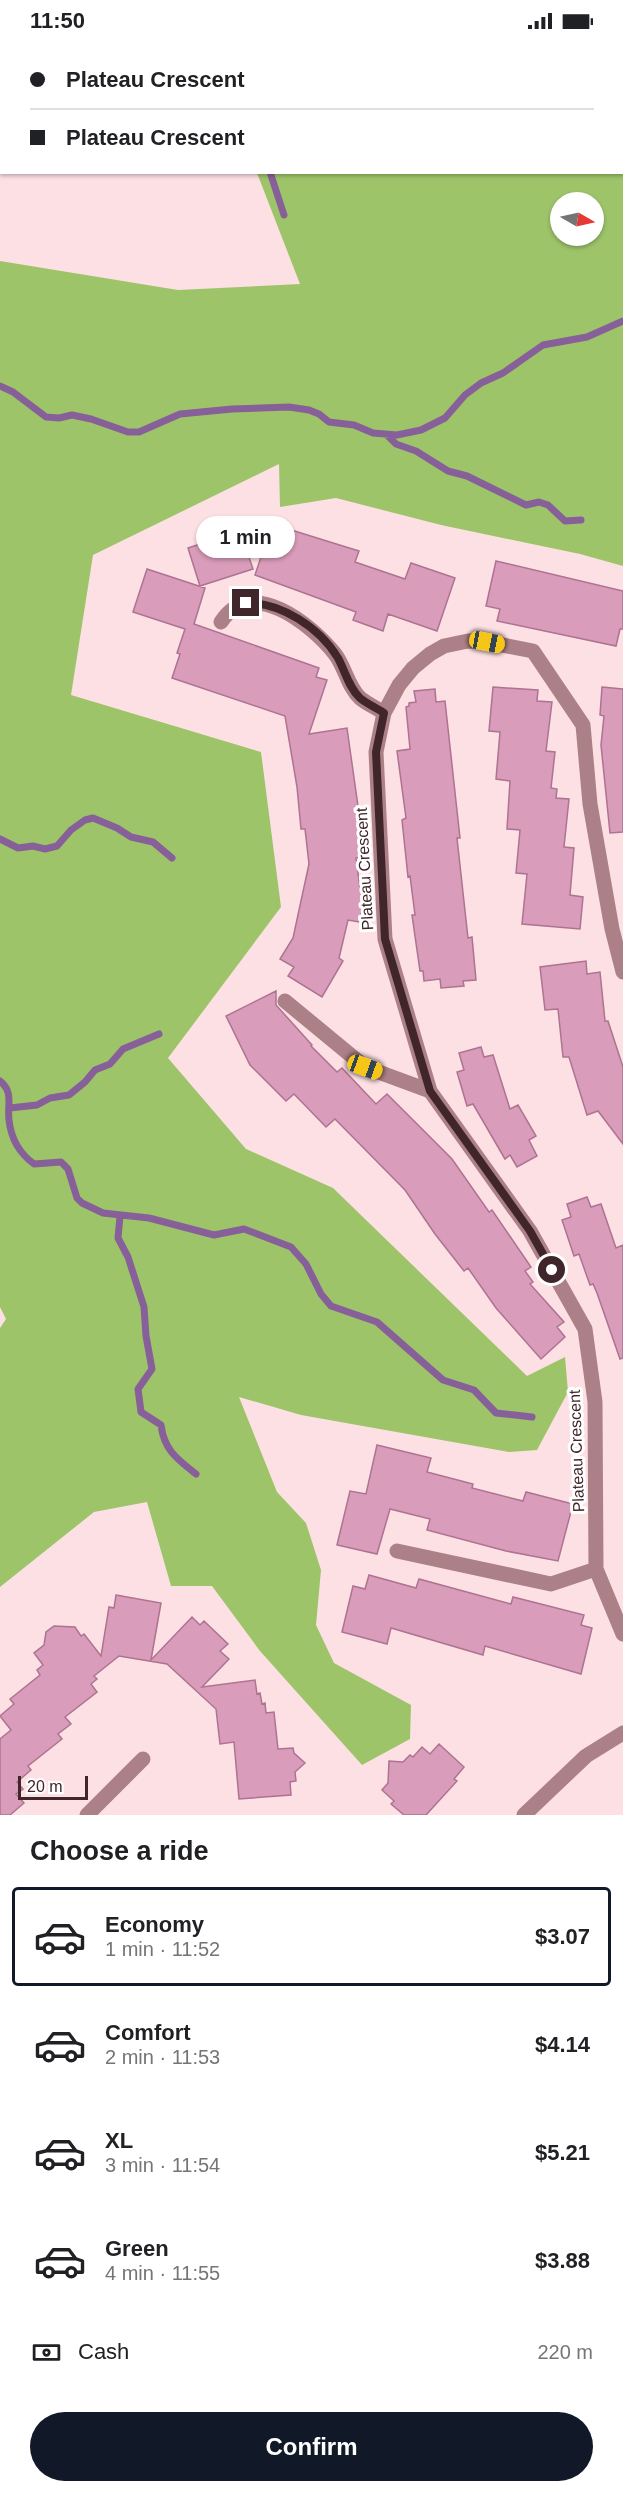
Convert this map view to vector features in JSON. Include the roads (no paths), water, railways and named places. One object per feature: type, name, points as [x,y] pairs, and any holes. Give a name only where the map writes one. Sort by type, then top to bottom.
[{"type":"street","points":[[221,622],[234,608],[246,603],[264,604],[290,614],[312,629],[336,656],[360,699],[384,713]]},
{"type":"street","name":"Plateau Crescent","points":[[623,972],[612,928],[590,804],[583,725],[532,651],[487,642],[468,641],[444,646],[430,654],[413,668],[399,685],[384,713],[376,752],[385,939],[430,1091],[530,1231],[585,1329],[595,1402],[596,1569],[623,1634]]},
{"type":"street","points":[[285,1001],[365,1067],[430,1091]]},
{"type":"street","points":[[397,1551],[551,1584],[596,1569]]},
{"type":"street","points":[[524,1815],[586,1756],[623,1733]]},
{"type":"street","points":[[87,1815],[143,1759]]},
{"type":"waterway","points":[[271,174],[284,215]]},
{"type":"waterway","points":[[0,386],[13,392],[46,417],[59,418],[72,415],[128,432],[139,432],[180,414],[289,407],[309,410],[329,422],[354,425],[373,433],[397,435],[421,430],[445,418],[465,395],[481,383],[503,373],[543,345],[587,337],[623,321]]},
{"type":"waterway","points":[[388,436],[396,444],[416,451],[448,471],[467,476],[526,505],[539,502],[548,505],[565,521],[581,520]]},
{"type":"waterway","points":[[0,839],[18,848],[33,846],[45,849],[57,846],[71,830],[85,820],[93,818],[131,837],[153,842],[172,858]]},
{"type":"waterway","points":[[10,1108],[37,1105],[50,1098],[69,1095],[95,1070],[110,1064],[123,1049],[159,1034]]},
{"type":"waterway","points":[[0,1081],[7,1090],[10,1127],[20,1150],[34,1164],[61,1162],[68,1169],[77,1198],[82,1203],[103,1213],[149,1218],[214,1235],[244,1229],[291,1247],[306,1264],[321,1294],[331,1306],[377,1322],[443,1380],[474,1390],[496,1413],[532,1417]]},
{"type":"waterway","points":[[120,1216],[118,1238],[128,1257],[144,1307],[152,1369],[138,1389],[141,1412],[161,1425],[168,1448],[196,1474]]}]
